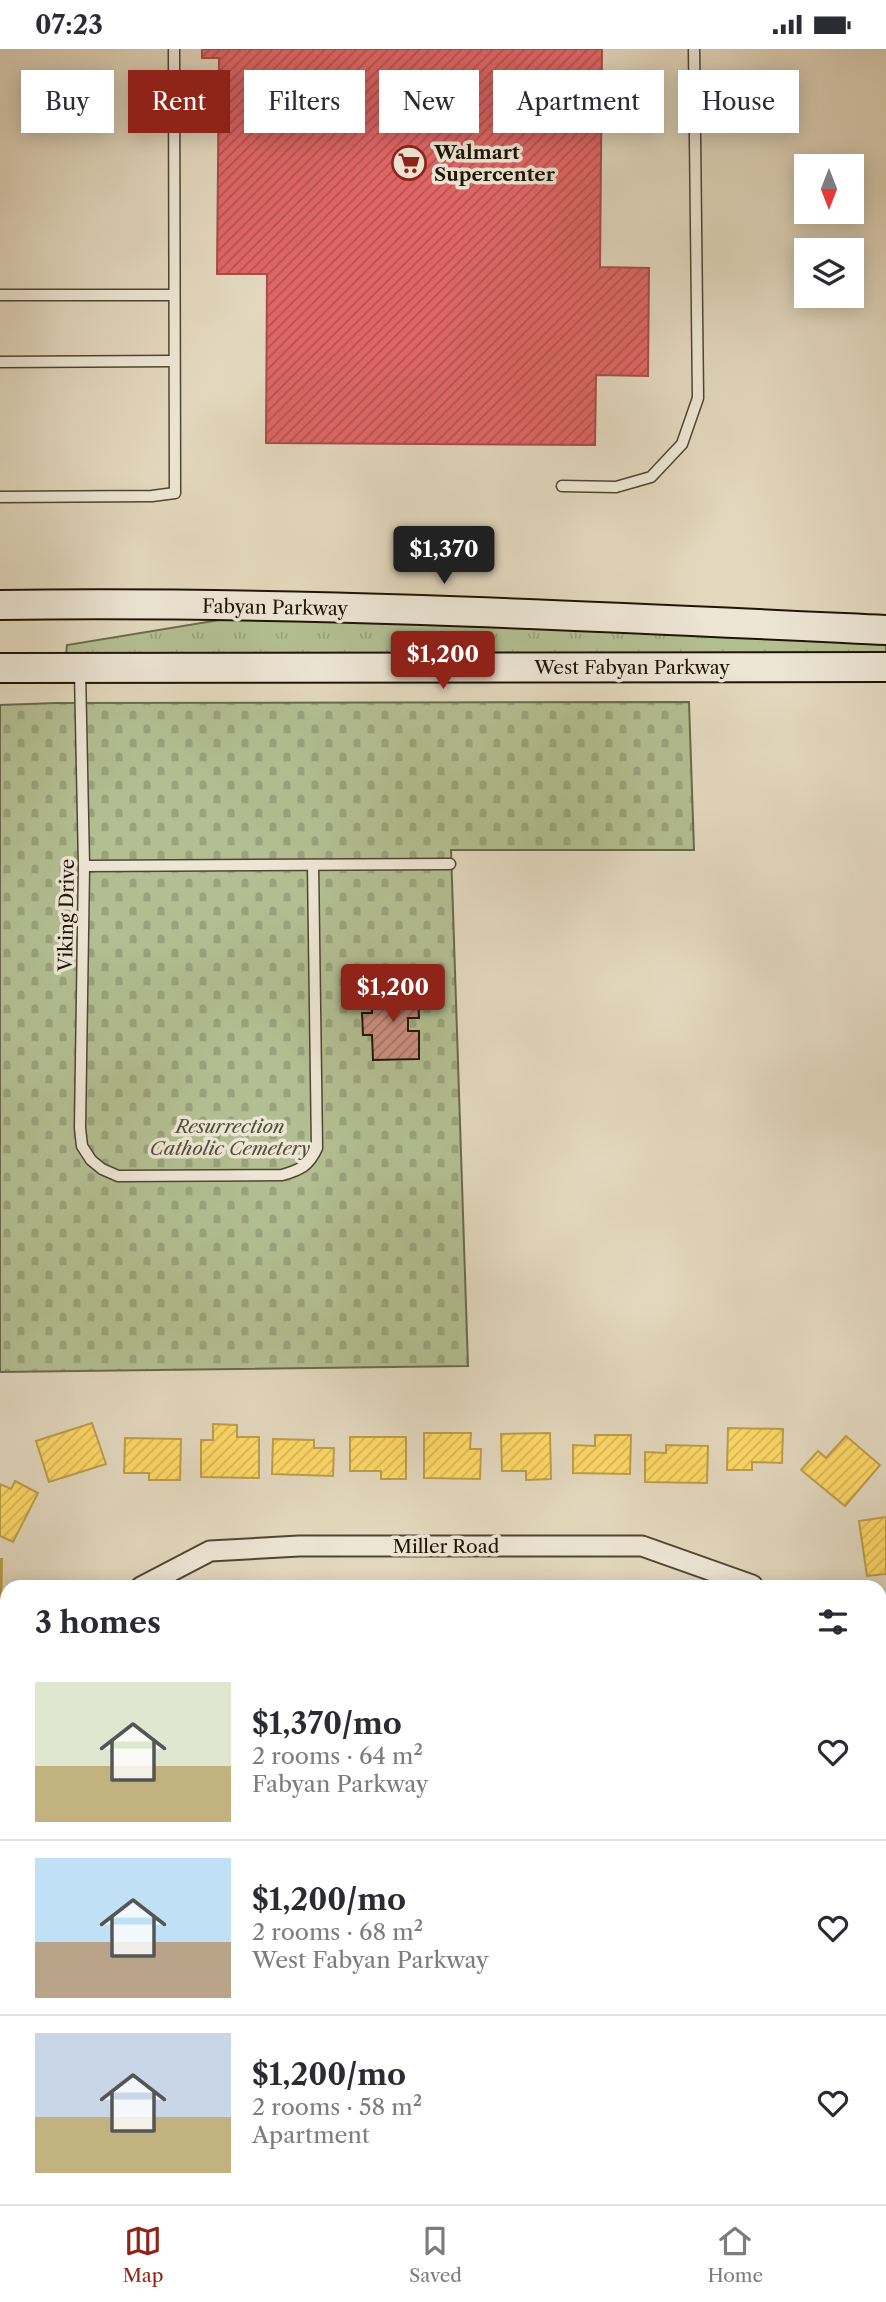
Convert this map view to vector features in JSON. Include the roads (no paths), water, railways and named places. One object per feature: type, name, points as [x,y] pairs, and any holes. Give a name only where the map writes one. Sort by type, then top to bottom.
[{"type":"main road","name":"Fabyan Parkway","points":[[0,605],[451,610],[886,630]]},
{"type":"main road","name":"West Fabyan Parkway","points":[[0,668],[886,667]]},
{"type":"street","name":"Miller Road","points":[[154,1580],[210,1551],[299,1546],[642,1546],[738,1580]]},
{"type":"lane","points":[[0,497],[152,496],[175,493],[174,49]]},
{"type":"lane","points":[[562,486],[616,487],[652,477],[682,444],[698,398],[694,49]]},
{"type":"lane","points":[[0,295],[174,295]]},
{"type":"lane","points":[[0,362],[174,361]]},
{"type":"lane","name":"Viking Drive","points":[[79,668],[84,866],[80,1128],[82,1146],[91,1160],[102,1169],[118,1176],[147,1177],[282,1175],[300,1170],[311,1161],[317,1148],[313,865]]},
{"type":"lane","points":[[84,866],[450,864]]},
{"type":"place","name":"Walmart Supercenter","points":[[409,163]]},
{"type":"park label","name":"Resurrection Catholic Cemetery","points":[[230,1137]]}]
